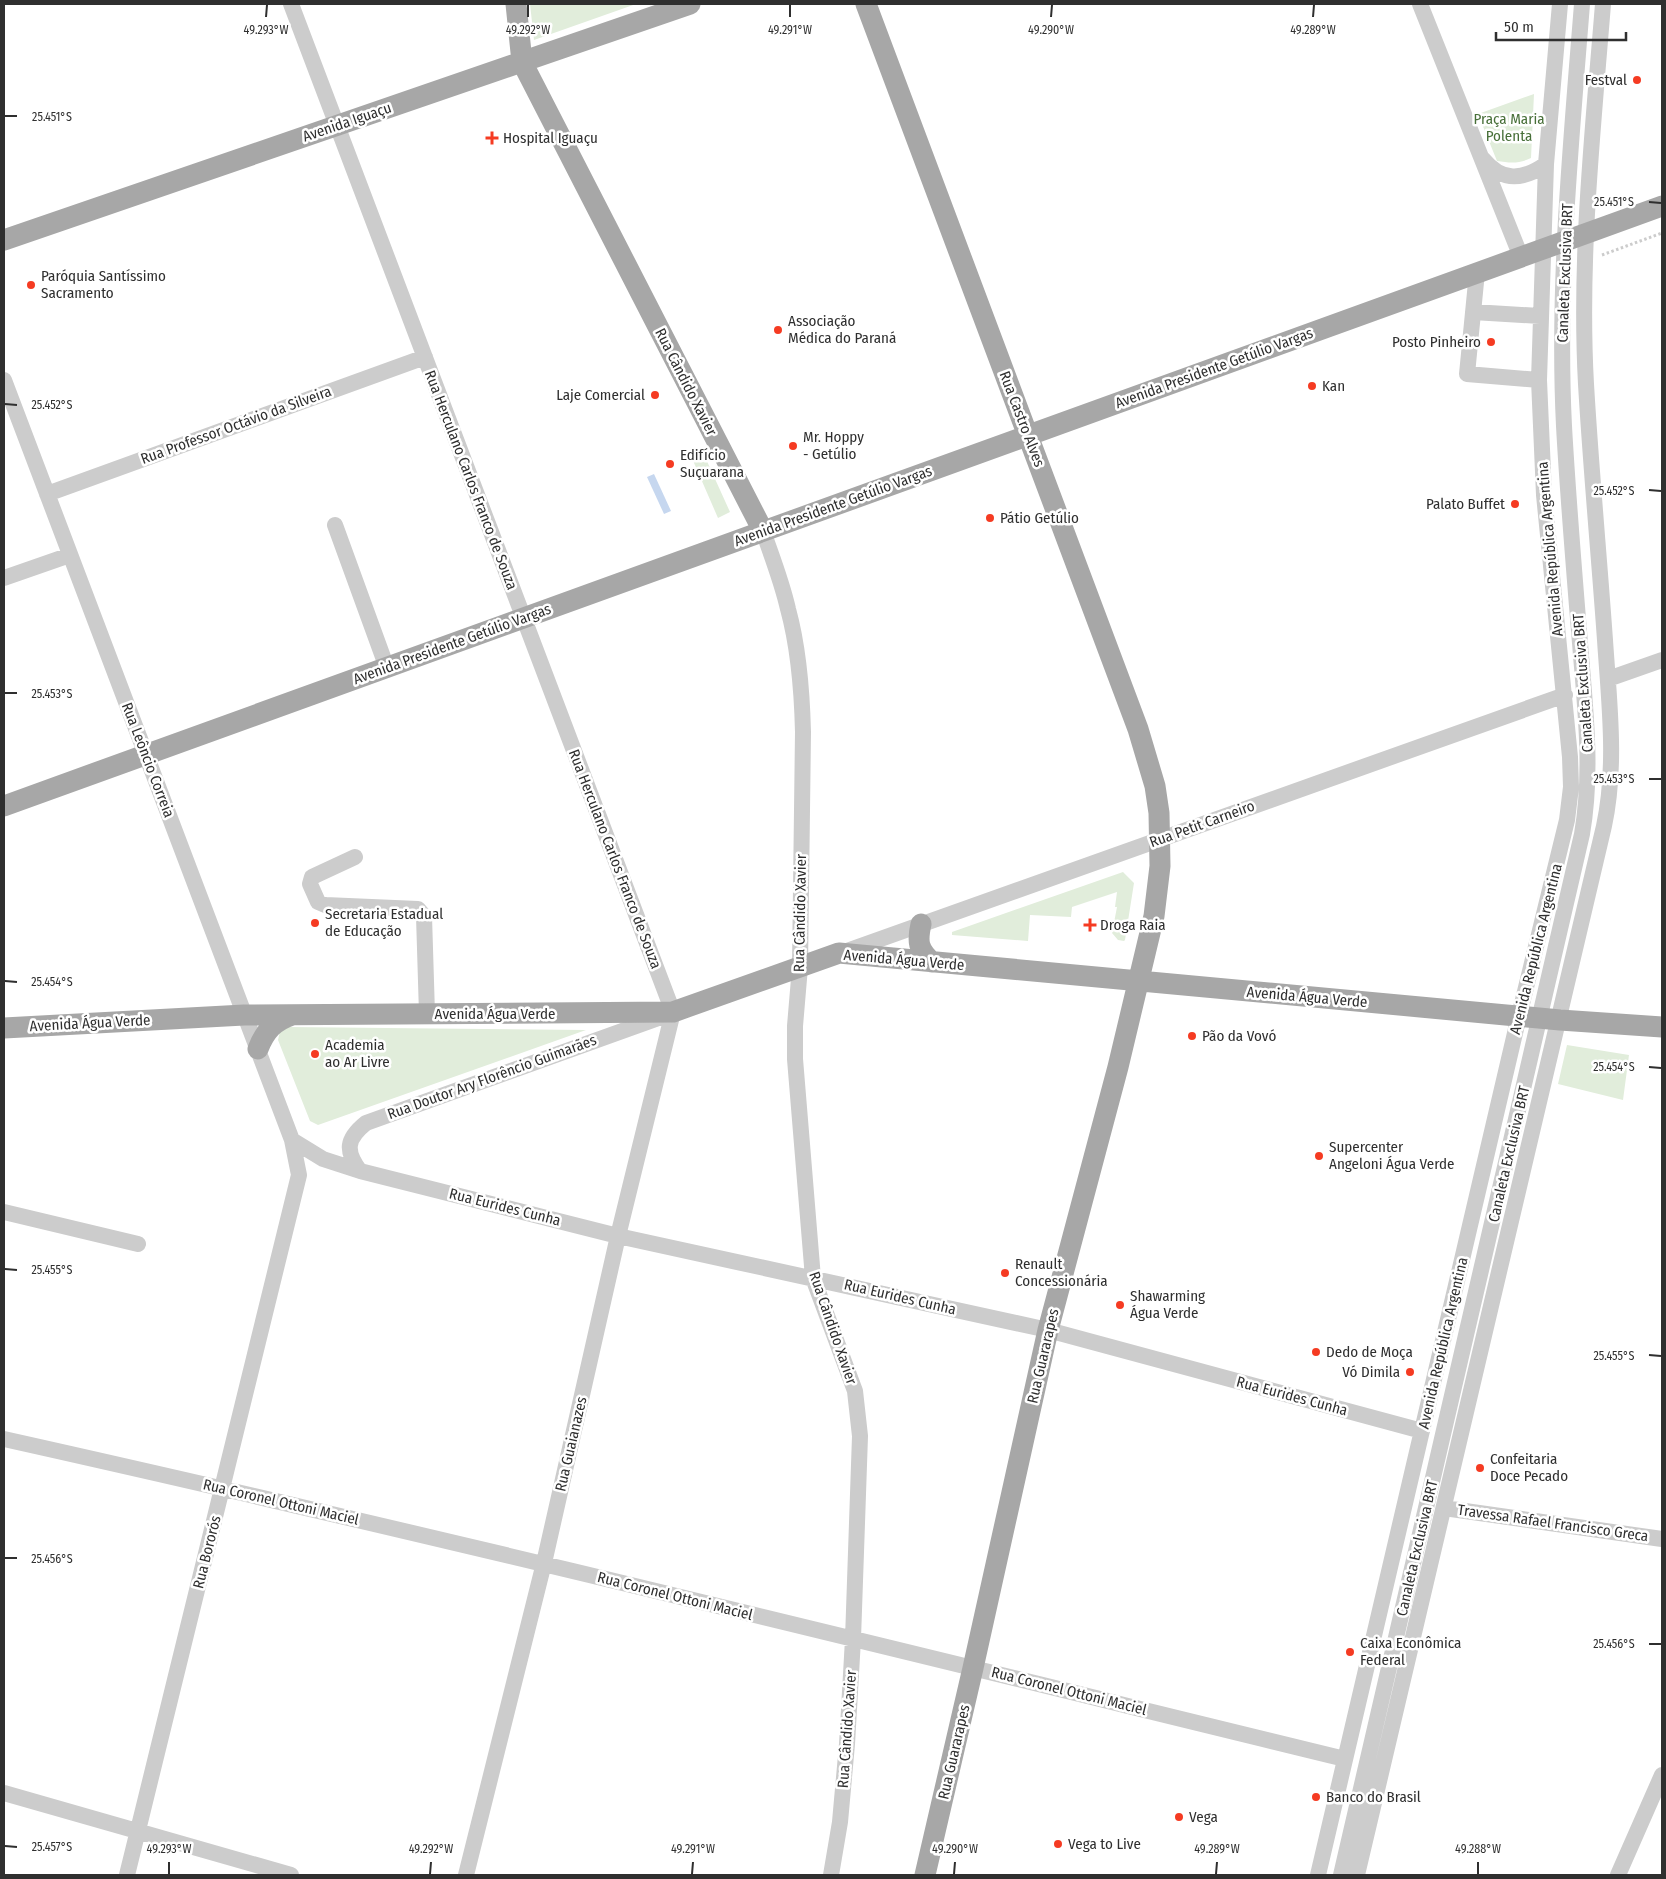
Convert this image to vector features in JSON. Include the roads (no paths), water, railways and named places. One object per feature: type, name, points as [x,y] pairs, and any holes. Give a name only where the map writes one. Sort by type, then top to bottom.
[{"type":"main road","name":"Rua Cândido Xavier","points":[[516,4],[522,62],[763,532]]},
{"type":"main road","name":"Avenida Iguaçu","points":[[4,240],[690,4]]},
{"type":"main road","name":"Rua Castro Alves","points":[[866,4],[1148,758],[1155,786],[1160,839]]},
{"type":"main road","name":"Avenida Presidente Getúlio Vargas","points":[[4,806],[1662,206]]},
{"type":"main road","name":"Rua Guararapes","points":[[925,1875],[1048,1330],[1140,981],[1154,916],[1160,866],[1160,839]]},
{"type":"main road","points":[[921,924],[919,945],[923,954],[932,962]]},
{"type":"main road","name":"Avenida Água Verde","points":[[4,1028],[244,1015],[673,1012],[839,953],[1550,1019],[1662,1027]]},
{"type":"main road","points":[[258,1049],[262,1036],[271,1026],[282,1018],[295,1014]]},
{"type":"street","name":"Rua Herculano Carlos Franco de Souza","points":[[291,4],[673,1012]]},
{"type":"street","points":[[1420,4],[1521,257]]},
{"type":"street","name":"Avenida República Argentina","points":[[1318,1875],[1518,1016],[1567,820],[1571,787],[1565,695],[1544,495],[1539,380],[1546,164],[1560,4]]},
{"type":"street","name":"Canaleta Exclusiva BRT","points":[[1341,1875],[1550,1019],[1587,805],[1589,769],[1587,730],[1564,422],[1564,242],[1582,4]]},
{"type":"street","points":[[1358,1875],[1444,1508],[1550,1019],[1608,811],[1611,777],[1608,679],[1585,368],[1585,234],[1602,4]]},
{"type":"street","points":[[1481,158],[1491,169],[1504,176],[1519,177],[1534,173],[1546,164]]},
{"type":"street","points":[[1477,272],[1467,374],[1539,380]]},
{"type":"street","points":[[1473,312],[1540,316]]},
{"type":"street","name":"Rua Professor Octávio da Silveira","points":[[47,494],[425,357]]},
{"type":"street","name":"Canaleta Exclusiva BRT","points":[[1564,422],[1585,368]]},
{"type":"street","name":"Rua Leôncio Correia","points":[[4,380],[292,1140]]},
{"type":"street","points":[[335,525],[387,668]]},
{"type":"street","name":"Rua Cândido Xavier","points":[[763,532],[789,610],[800,678],[803,732],[800,968],[795,1026],[795,1059],[813,1278],[855,1391],[860,1436],[853,1639],[844,1779],[840,1822],[831,1875]]},
{"type":"street","points":[[4,578],[70,555]]},
{"type":"street","points":[[1608,679],[1662,660]]},
{"type":"street","name":"Rua Petit Carneiro","points":[[839,953],[1565,695]]},
{"type":"street","points":[[355,857],[312,877],[310,884],[318,902],[326,905],[418,909],[422,911],[424,916],[427,1014]]},
{"type":"street","name":"Rua Doutor Ary Florêncio Guimarães","points":[[360,1171],[352,1160],[349,1149],[351,1138],[366,1123],[673,1012]]},
{"type":"street","name":"Rua Guaianazes","points":[[466,1875],[544,1564],[618,1236],[673,1012]]},
{"type":"street","name":"Rua Eurides Cunha","points":[[292,1140],[324,1158],[360,1171],[618,1236],[1048,1330],[1422,1431]]},
{"type":"street","name":"Rua Bororós","points":[[127,1875],[299,1175],[292,1140]]},
{"type":"street","points":[[4,1212],[138,1244]]},
{"type":"street","name":"Rua Coronel Ottoni Maciel","points":[[4,1438],[544,1564],[1345,1759]]},
{"type":"street","name":"Travessa Rafael Francisco Greca","points":[[1444,1508],[1662,1539]]},
{"type":"street","points":[[1618,1875],[1662,1775]]},
{"type":"street","points":[[4,1793],[291,1875]]},
{"type":"water","points":[[654,474],[671,511],[664,514],[647,477]]},
{"type":"place","name":"Festval","points":[[1637,80]]},
{"type":"place","name":"Hospital Iguaçu","points":[[492,138]]},
{"type":"place","name":"Paróquia Santíssimo Sacramento","points":[[31,285]]},
{"type":"place","name":"Associação Médica do Paraná","points":[[778,330]]},
{"type":"place","name":"Posto Pinheiro","points":[[1491,342]]},
{"type":"place","name":"Kan","points":[[1312,386]]},
{"type":"place","name":"Laje Comercial","points":[[655,395]]},
{"type":"place","name":"Mr. Hoppy - Getúlio","points":[[793,446]]},
{"type":"place","name":"Edifício Suçuarana","points":[[670,464]]},
{"type":"place","name":"Palato Buffet","points":[[1515,504]]},
{"type":"place","name":"Pátio Getúlio","points":[[990,518]]},
{"type":"place","name":"Secretaria Estadual de Educação","points":[[315,923]]},
{"type":"place","name":"Droga Raia","points":[[1090,925]]},
{"type":"place","name":"Pão da Vovó","points":[[1192,1036]]},
{"type":"place","name":"Academia ao Ar Livre","points":[[315,1054]]},
{"type":"place","name":"Supercenter Angeloni Água Verde","points":[[1319,1156]]},
{"type":"place","name":"Renault Concessionária","points":[[1005,1273]]},
{"type":"place","name":"Shawarming Água Verde","points":[[1120,1305]]},
{"type":"place","name":"Dedo de Moça","points":[[1316,1352]]},
{"type":"place","name":"Vó Dimila","points":[[1410,1372]]},
{"type":"place","name":"Confeitaria Doce Pecado","points":[[1480,1468]]},
{"type":"place","name":"Caixa Econômica Federal","points":[[1350,1652]]},
{"type":"place","name":"Banco do Brasil","points":[[1316,1797]]},
{"type":"place","name":"Vega","points":[[1179,1817]]},
{"type":"place","name":"Vega to Live","points":[[1058,1844]]},
{"type":"park label","name":"Praça Maria Polenta","points":[[1509,128]]}]
